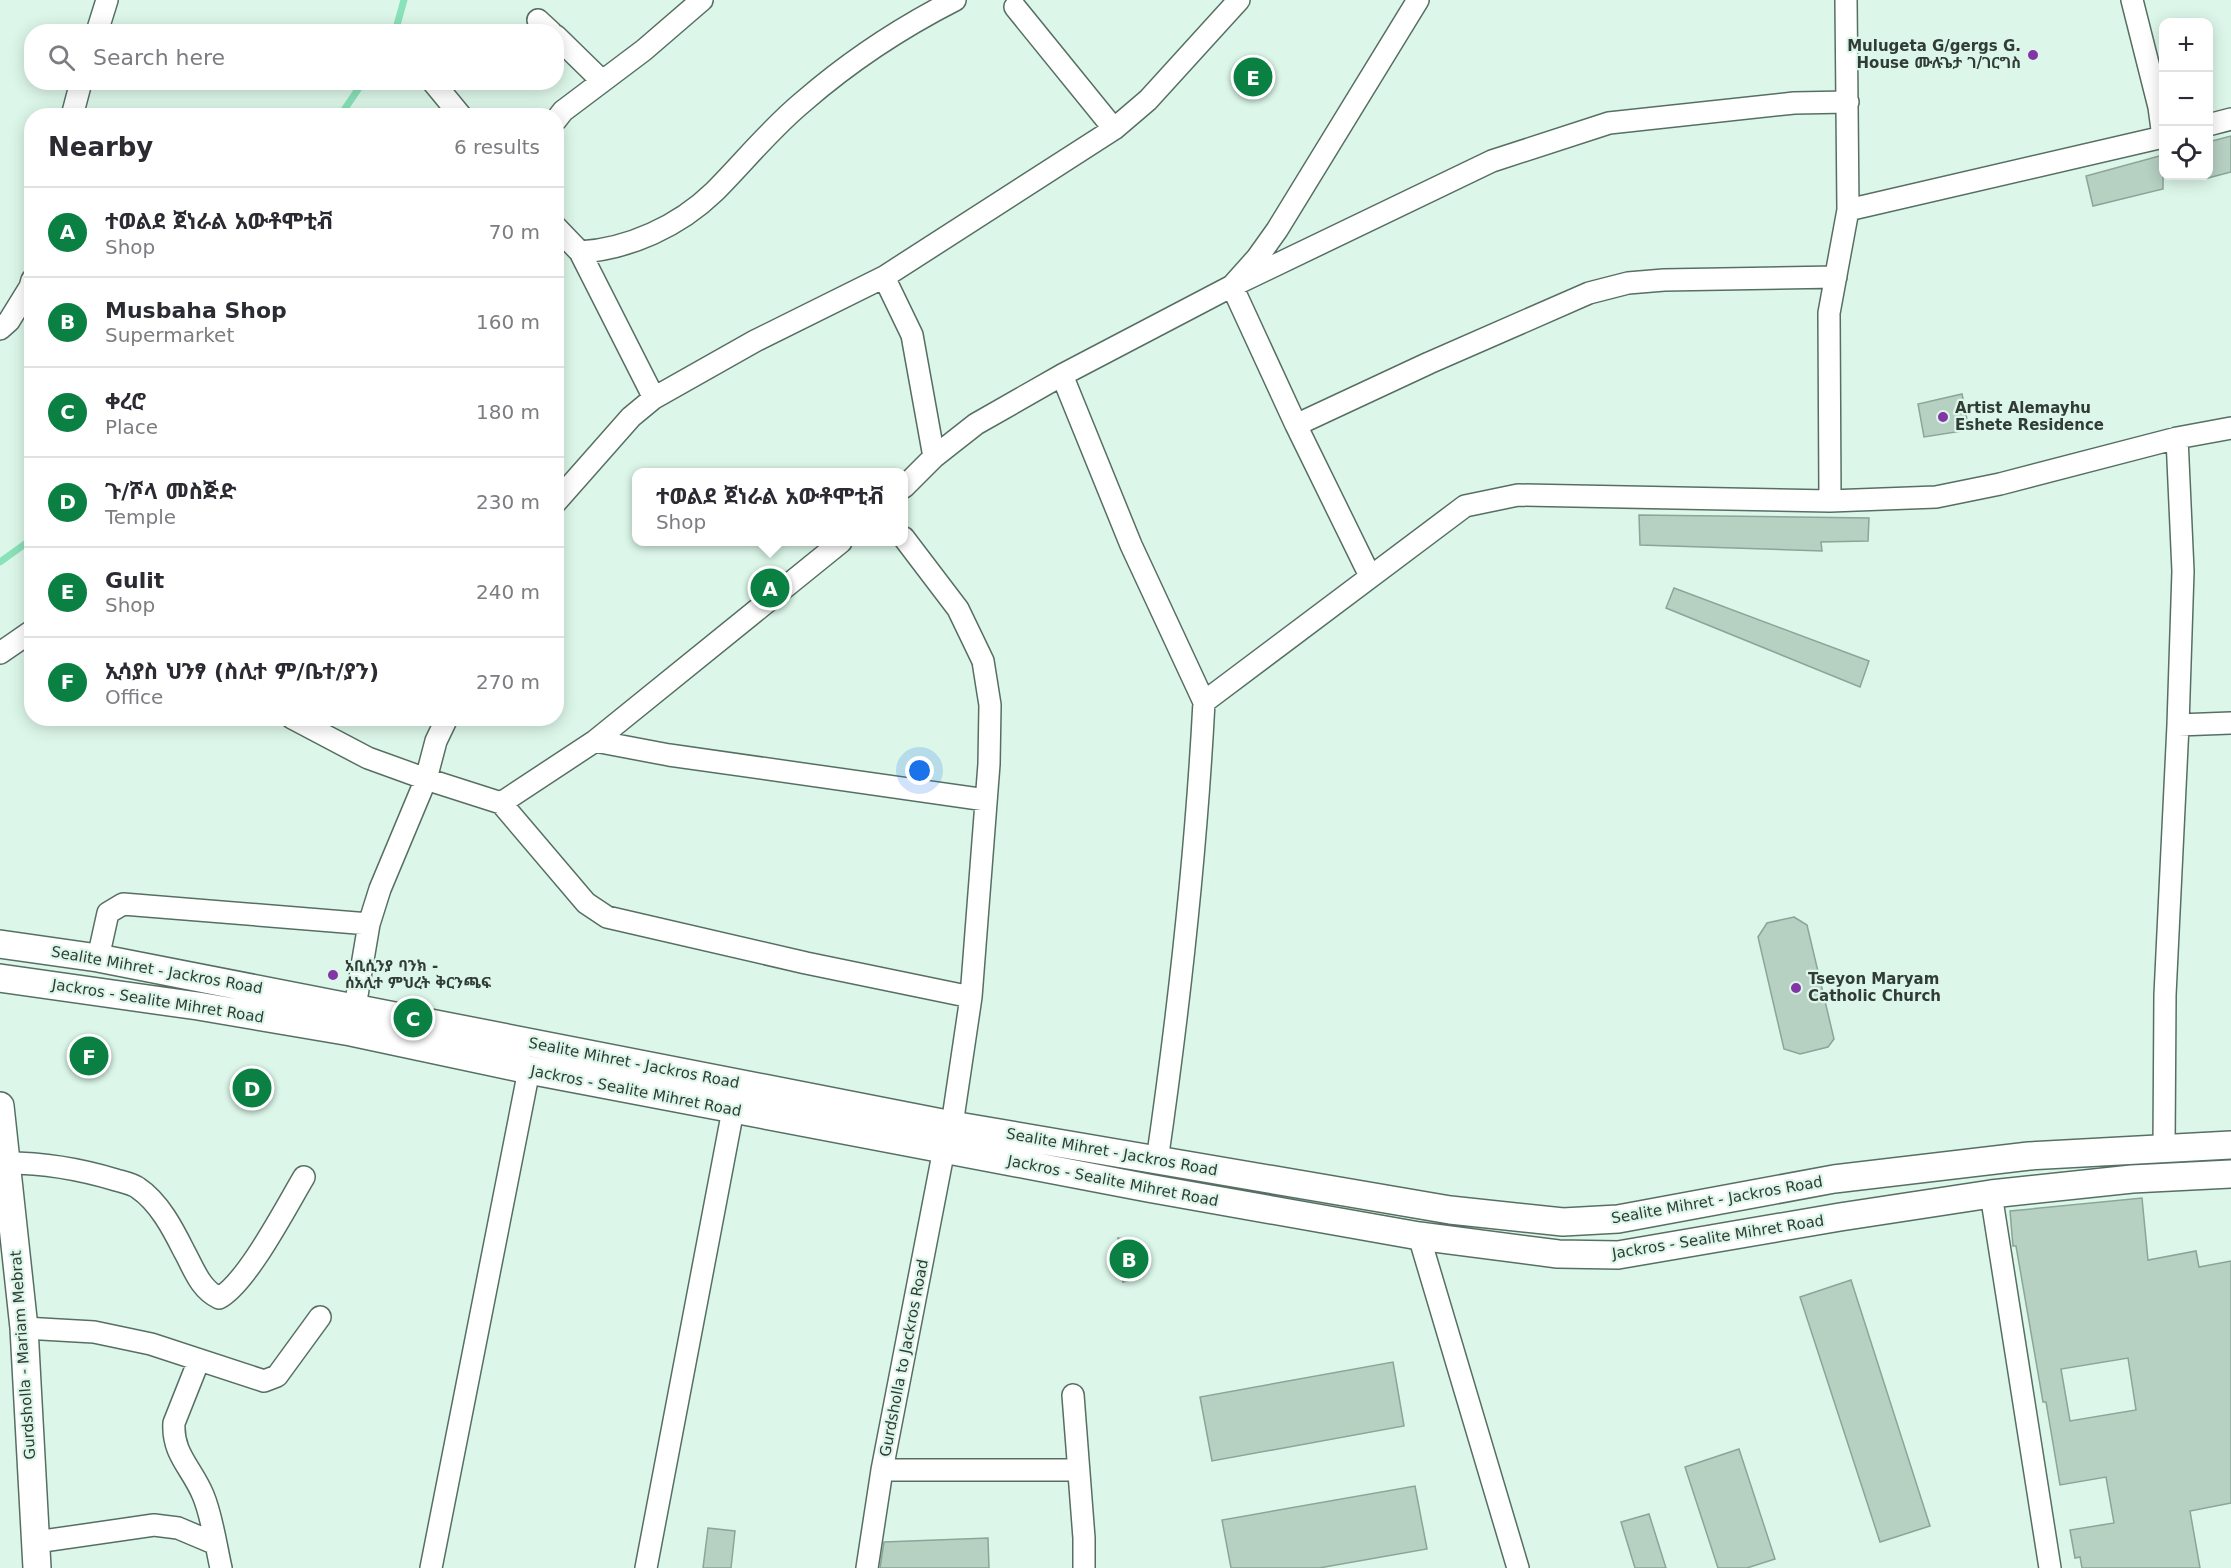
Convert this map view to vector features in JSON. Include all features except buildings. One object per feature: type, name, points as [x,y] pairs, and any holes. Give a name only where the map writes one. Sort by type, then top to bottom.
[{"type":"main road","name":"Sealite Mihret - Jackros Road","points":[[1,938],[576,1052],[948,1137],[1157,1161],[1450,1210],[1563,1222],[1618,1219],[1834,1179],[2029,1156],[2231,1145]]},
{"type":"main road","points":[[1,938],[1,980]]},
{"type":"main road","name":"Jackros - Sealite Mihret Road","points":[[1,980],[198,1006],[339,1030],[733,1110],[948,1137],[1148,1188],[1419,1236],[1558,1254],[1618,1255],[1991,1194],[2132,1179],[2231,1174]]},
{"type":"main road","name":"Gurdsholla - Mariam Mebrat","points":[[0,1106],[24,1328],[37,1555]]},
{"type":"main road","points":[[1834,1179],[1840,1217]]},
{"type":"street","points":[[100,24],[107,0]]},
{"type":"street","points":[[564,110],[644,50],[702,0]]},
{"type":"street","points":[[580,252],[603,250],[629,243],[674,223],[712,194],[803,101],[868,52],[932,12],[956,0]]},
{"type":"street","points":[[564,493],[630,417],[654,398],[755,341],[884,277],[1114,129],[1148,100],[1239,0]]},
{"type":"street","points":[[1232,286],[1257,258],[1277,230],[1418,0]]},
{"type":"street","points":[[1830,501],[1829,313],[1848,210],[1846,0]]},
{"type":"street","points":[[2132,0],[2160,107],[2162,126]]},
{"type":"street","points":[[1015,2],[1114,129]]},
{"type":"street","points":[[564,44],[602,81]]},
{"type":"street","points":[[74,108],[79,90]]},
{"type":"street","points":[[440,90],[454,108]]},
{"type":"street","points":[[908,482],[934,457],[976,424],[1062,375],[1232,286],[1491,161],[1609,123],[1794,103],[1848,102]]},
{"type":"street","points":[[2213,124],[2231,119]]},
{"type":"street","points":[[1848,210],[2159,138]]},
{"type":"street","points":[[564,235],[580,252],[654,398]]},
{"type":"street","points":[[884,277],[912,335],[934,457]]},
{"type":"street","points":[[1296,425],[1429,363],[1589,293],[1628,283],[1664,280],[1836,277]]},
{"type":"street","points":[[1232,286],[1296,425],[1370,576]]},
{"type":"street","points":[[0,329],[9,321],[24,297]]},
{"type":"street","points":[[1062,375],[1131,545],[1204,702],[1200,773],[1175,1035],[1157,1161]]},
{"type":"street","points":[[1204,702],[1465,506],[1518,495],[1830,501],[1936,497],[1964,493],[2177,438],[2231,428]]},
{"type":"street","points":[[2164,1148],[2165,995],[2183,571],[2177,438]]},
{"type":"street","name":"Gurdsholla to Jackros Road","points":[[867,1568],[882,1470],[948,1137],[971,997],[986,800],[990,705],[983,661],[958,609],[908,544]]},
{"type":"street","points":[[501,803],[595,741],[836,546]]},
{"type":"street","points":[[0,653],[24,636]]},
{"type":"street","points":[[2178,724],[2231,723]]},
{"type":"street","points":[[307,726],[368,758],[501,803],[586,903],[607,917],[806,963],[971,997]]},
{"type":"street","points":[[356,1007],[369,924],[380,889],[426,779],[436,741],[443,726]]},
{"type":"street","points":[[595,741],[669,755],[986,800]]},
{"type":"street","points":[[99,958],[108,913],[123,904],[369,924]]},
{"type":"street","points":[[431,1568],[529,1070]]},
{"type":"street","points":[[646,1568],[733,1110]]},
{"type":"street","points":[[7,1163],[37,1163],[86,1171],[138,1187],[160,1210],[176,1235],[202,1286],[219,1298],[230,1292],[258,1253],[304,1177]]},
{"type":"street","points":[[1991,1194],[2050,1568]]},
{"type":"street","points":[[1419,1236],[1518,1568]]},
{"type":"street","points":[[24,1328],[94,1332],[151,1344],[264,1381],[277,1376],[320,1317]]},
{"type":"street","points":[[199,1360],[174,1423],[173,1432],[175,1445],[204,1495],[221,1568]]},
{"type":"street","points":[[1073,1395],[1084,1538],[1084,1568]]},
{"type":"street","points":[[882,1470],[1078,1470]]},
{"type":"street","points":[[37,1555],[154,1525],[178,1528],[216,1544]]},
{"type":"waterway","points":[[397,24],[404,0]]},
{"type":"waterway","points":[[345,108],[358,90]]},
{"type":"waterway","points":[[0,562],[24,545]]},
{"type":"place","name":"Mulugeta G/gergs G. House ሙሉጌታ ገ/ገርግስ","points":[[2033,55]]},
{"type":"place","name":"Gulit","points":[[1253,77]]},
{"type":"place","name":"Artist Alemayhu Eshete Residence","points":[[1943,417]]},
{"type":"place","name":"ተወልደ ጀነራል አውቶሞቲቭ","points":[[770,588]]},
{"type":"place","name":"አቢሲንያ ባንክ - ሰአሊተ ምህረት ቅርንጫፍ","points":[[333,975]]},
{"type":"place","name":"Tseyon Maryam Catholic Church","points":[[1796,988]]},
{"type":"place","name":"ቀረሮ","points":[[413,1018]]},
{"type":"place","name":"ኢሳያስ ህንፃ (ስሊተ ም/ቤተ/ያን)","points":[[89,1056]]},
{"type":"place","name":"ጉ/ሾላ መስጅድ","points":[[252,1088]]},
{"type":"place","name":"Musbaha Shop","points":[[1129,1259]]}]
